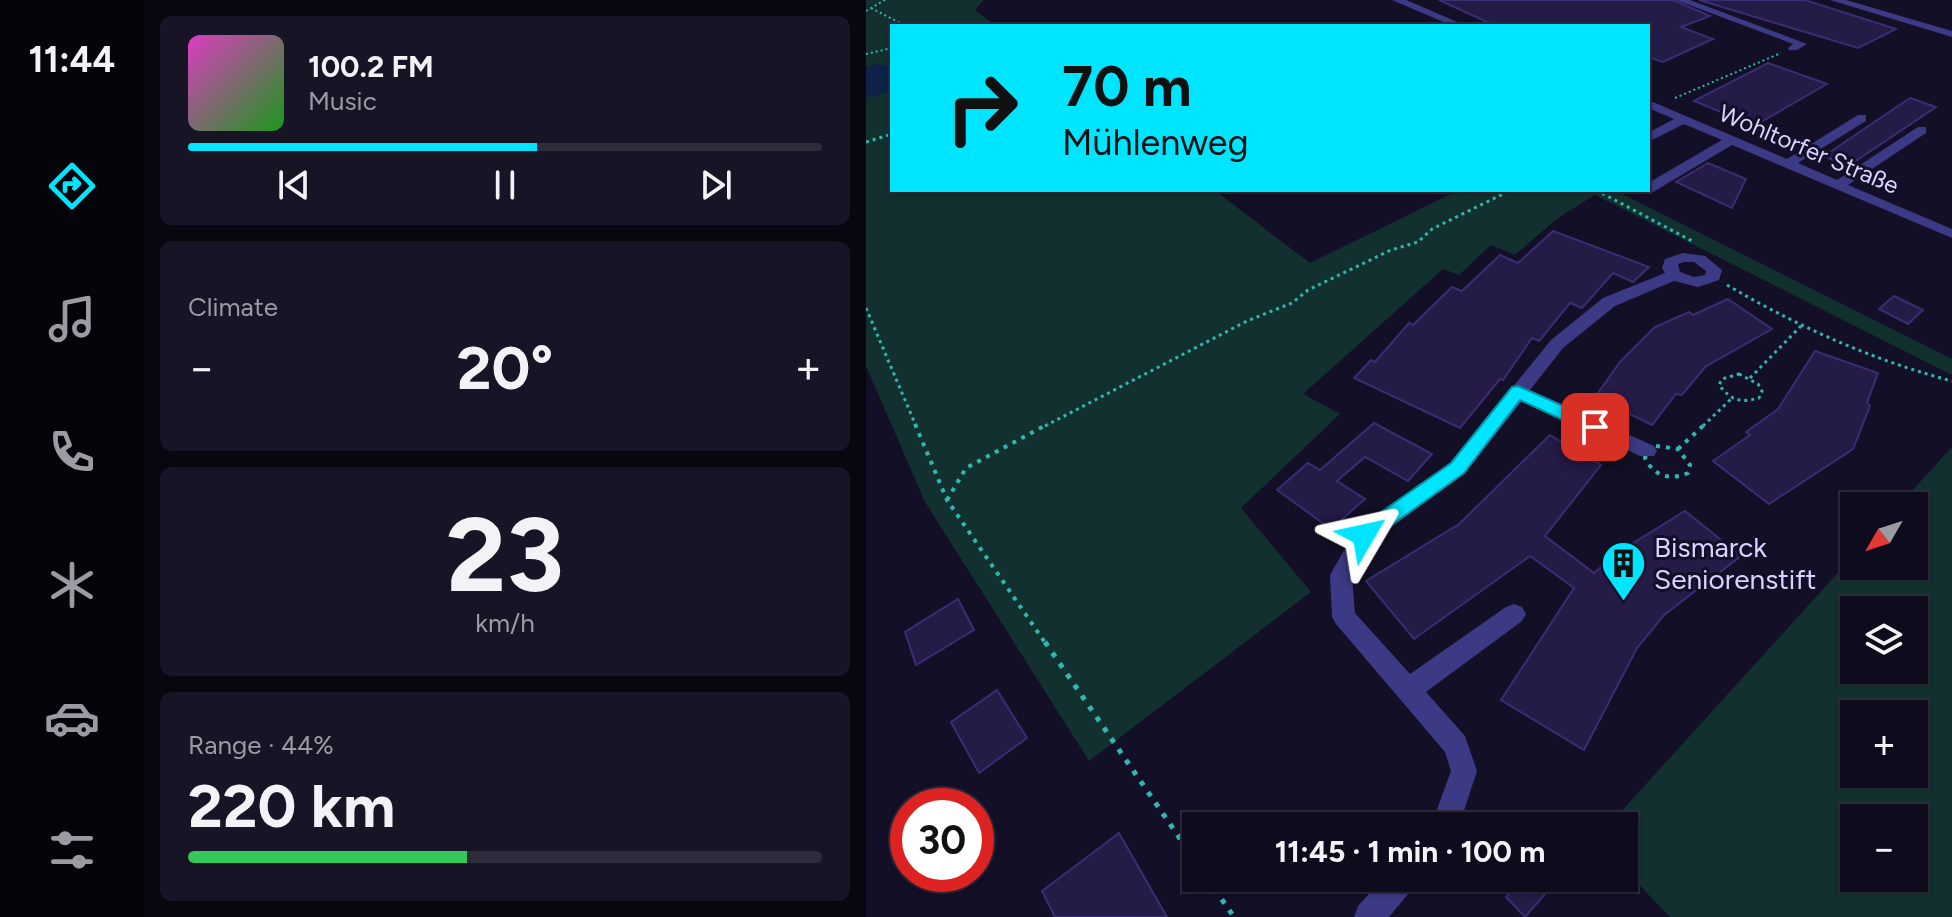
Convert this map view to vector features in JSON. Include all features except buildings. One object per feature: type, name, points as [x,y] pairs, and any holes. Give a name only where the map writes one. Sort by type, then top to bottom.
[{"type":"street","points":[[1397,0],[1457,24]]},
{"type":"street","points":[[1681,0],[1802,44],[1793,48]]},
{"type":"street","points":[[1835,0],[1952,34]]},
{"type":"street","name":"Wohltorfer Straße","points":[[1651,105],[1952,234]]},
{"type":"street","points":[[1788,164],[1862,118]]},
{"type":"street","points":[[1650,137],[1684,119]]},
{"type":"street","points":[[1838,185],[1922,130]]},
{"type":"street","points":[[1650,188],[1731,140]]},
{"type":"street","points":[[1450,812],[1464,771],[1456,745],[1344,617],[1341,575],[1364,535],[1458,468],[1557,344],[1609,302],[1674,275],[1695,282],[1713,277],[1714,270],[1709,263],[1689,256],[1671,262],[1674,275]]},
{"type":"street","points":[[1518,392],[1647,451]]},
{"type":"street","points":[[1409,690],[1514,614]]},
{"type":"street","points":[[1369,917],[1391,892]]},
{"type":"path","points":[[866,11],[885,0]]},
{"type":"path","points":[[871,8],[902,24]]},
{"type":"path","points":[[866,54],[890,48]]},
{"type":"path","points":[[1651,105],[1793,48]]},
{"type":"path","points":[[866,142],[890,135]]},
{"type":"path","points":[[947,500],[966,468],[1131,379],[1247,321],[1292,303],[1308,290],[1391,250],[1418,242],[1432,229],[1507,192]]},
{"type":"path","points":[[1600,192],[1695,243],[1689,256]]},
{"type":"path","points":[[1713,277],[1844,347],[1908,372],[1952,381]]},
{"type":"path","points":[[866,308],[947,500],[1182,842]]},
{"type":"path","points":[[1750,378],[1801,326]]},
{"type":"path","points":[[1739,374],[1750,378],[1762,391],[1759,398],[1742,402],[1731,399],[1719,385],[1722,379],[1739,374]]},
{"type":"path","points":[[1678,449],[1731,399]]},
{"type":"path","points":[[1656,446],[1678,449],[1690,465],[1688,473],[1668,479],[1648,467],[1645,458],[1647,451],[1656,446]]},
{"type":"path","points":[[1217,892],[1234,917]]},
{"type":"green space","points":[[866,0],[984,0],[975,10],[993,24],[890,24],[890,66],[866,67]]},
{"type":"green space","points":[[890,89],[890,192],[1217,192],[1310,263],[1455,192],[1618,192],[1952,359],[1952,375],[1595,195],[1558,218],[1515,255],[1491,245],[1459,275],[1443,269],[1303,394],[1340,414],[1241,508],[1311,592],[1089,761],[925,502],[866,366],[866,97],[885,93]]},
{"type":"green space","points":[[1952,447],[1952,917],[1670,917],[1638,884],[1638,812],[1621,812],[1840,570],[1840,580],[1928,580],[1928,492],[1911,492]]},
{"type":"water","points":[[875,64],[890,66],[890,89],[885,93],[866,97],[866,67]]},
{"type":"place","name":"Bismarck Seniorenstift","points":[[1623,602]]},
{"type":"route","points":[[1364,535],[1458,468],[1518,392],[1595,427]]}]
